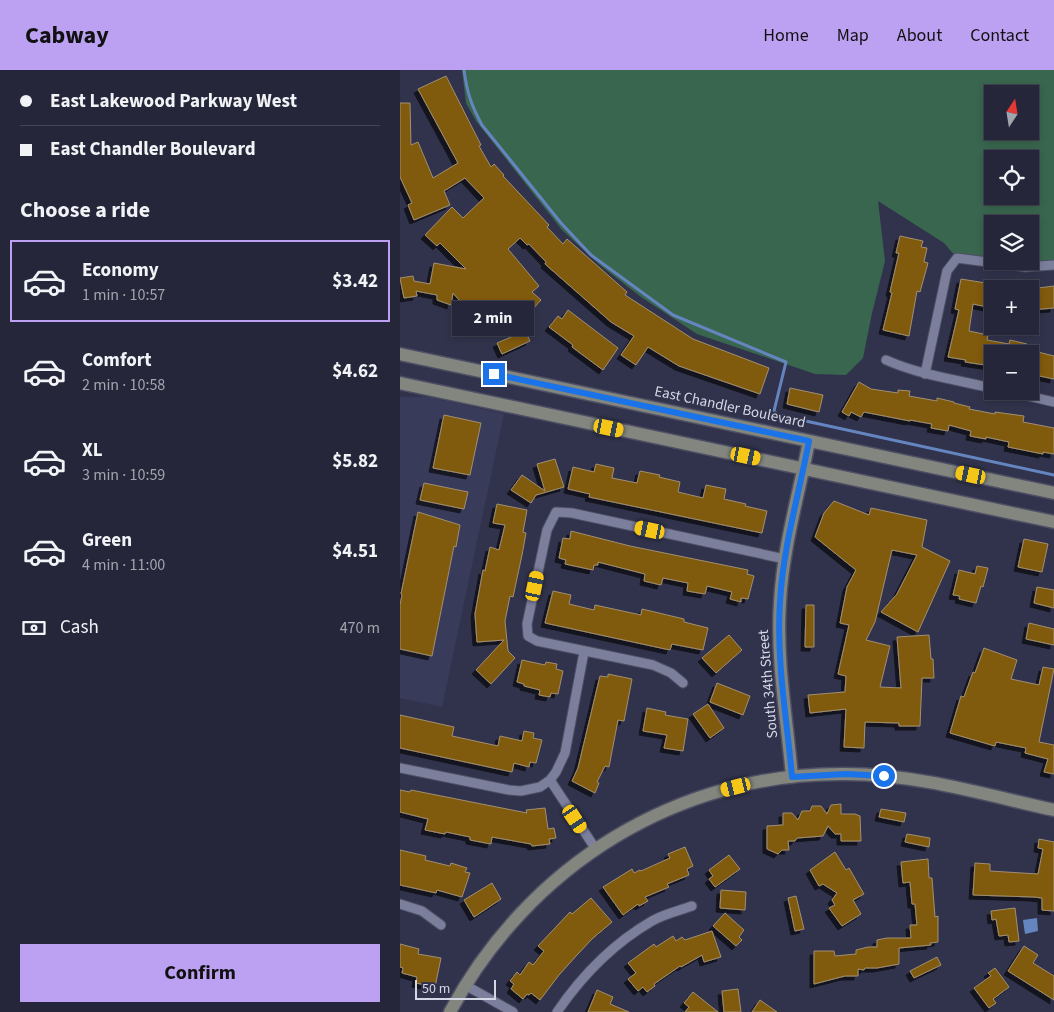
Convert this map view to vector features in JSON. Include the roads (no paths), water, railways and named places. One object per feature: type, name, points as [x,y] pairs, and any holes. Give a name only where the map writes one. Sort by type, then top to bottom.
[{"type":"main road","name":"East Chandler Boulevard","points":[[400,354],[1054,493]]},
{"type":"main road","points":[[400,383],[1054,522]]},
{"type":"main road","name":"South 34th Street","points":[[792,777],[778,635],[780,594],[809,441]]},
{"type":"main road","points":[[450,1012],[465,985],[494,943],[531,902],[562,874],[595,848],[629,829],[686,802],[736,787],[792,777],[846,774],[897,777],[1054,810]]},
{"type":"street","points":[[925,374],[947,270],[957,258],[1024,267],[1054,265]]},
{"type":"street","points":[[886,360],[925,374],[984,386]]},
{"type":"street","points":[[1039,398],[1054,402]]},
{"type":"street","points":[[683,683],[671,673],[653,665],[584,652],[537,641],[528,636],[527,624],[547,530],[556,512],[572,513],[785,560]]},
{"type":"street","points":[[400,768],[509,790],[521,791],[540,787],[550,780],[556,772],[565,753],[584,652]]},
{"type":"street","points":[[550,780],[595,848]]},
{"type":"street","points":[[400,904],[422,911],[441,925]]},
{"type":"street","points":[[557,1012],[580,982],[610,952],[652,921],[692,906]]},
{"type":"street","points":[[465,985],[513,1012]]},
{"type":"water","points":[[1037,918],[1038,931],[1025,934],[1023,920]]},
{"type":"waterway","points":[[464,70],[470,98],[482,125],[561,223],[591,255],[673,315],[786,362],[774,411],[778,415],[1054,475]]}]
